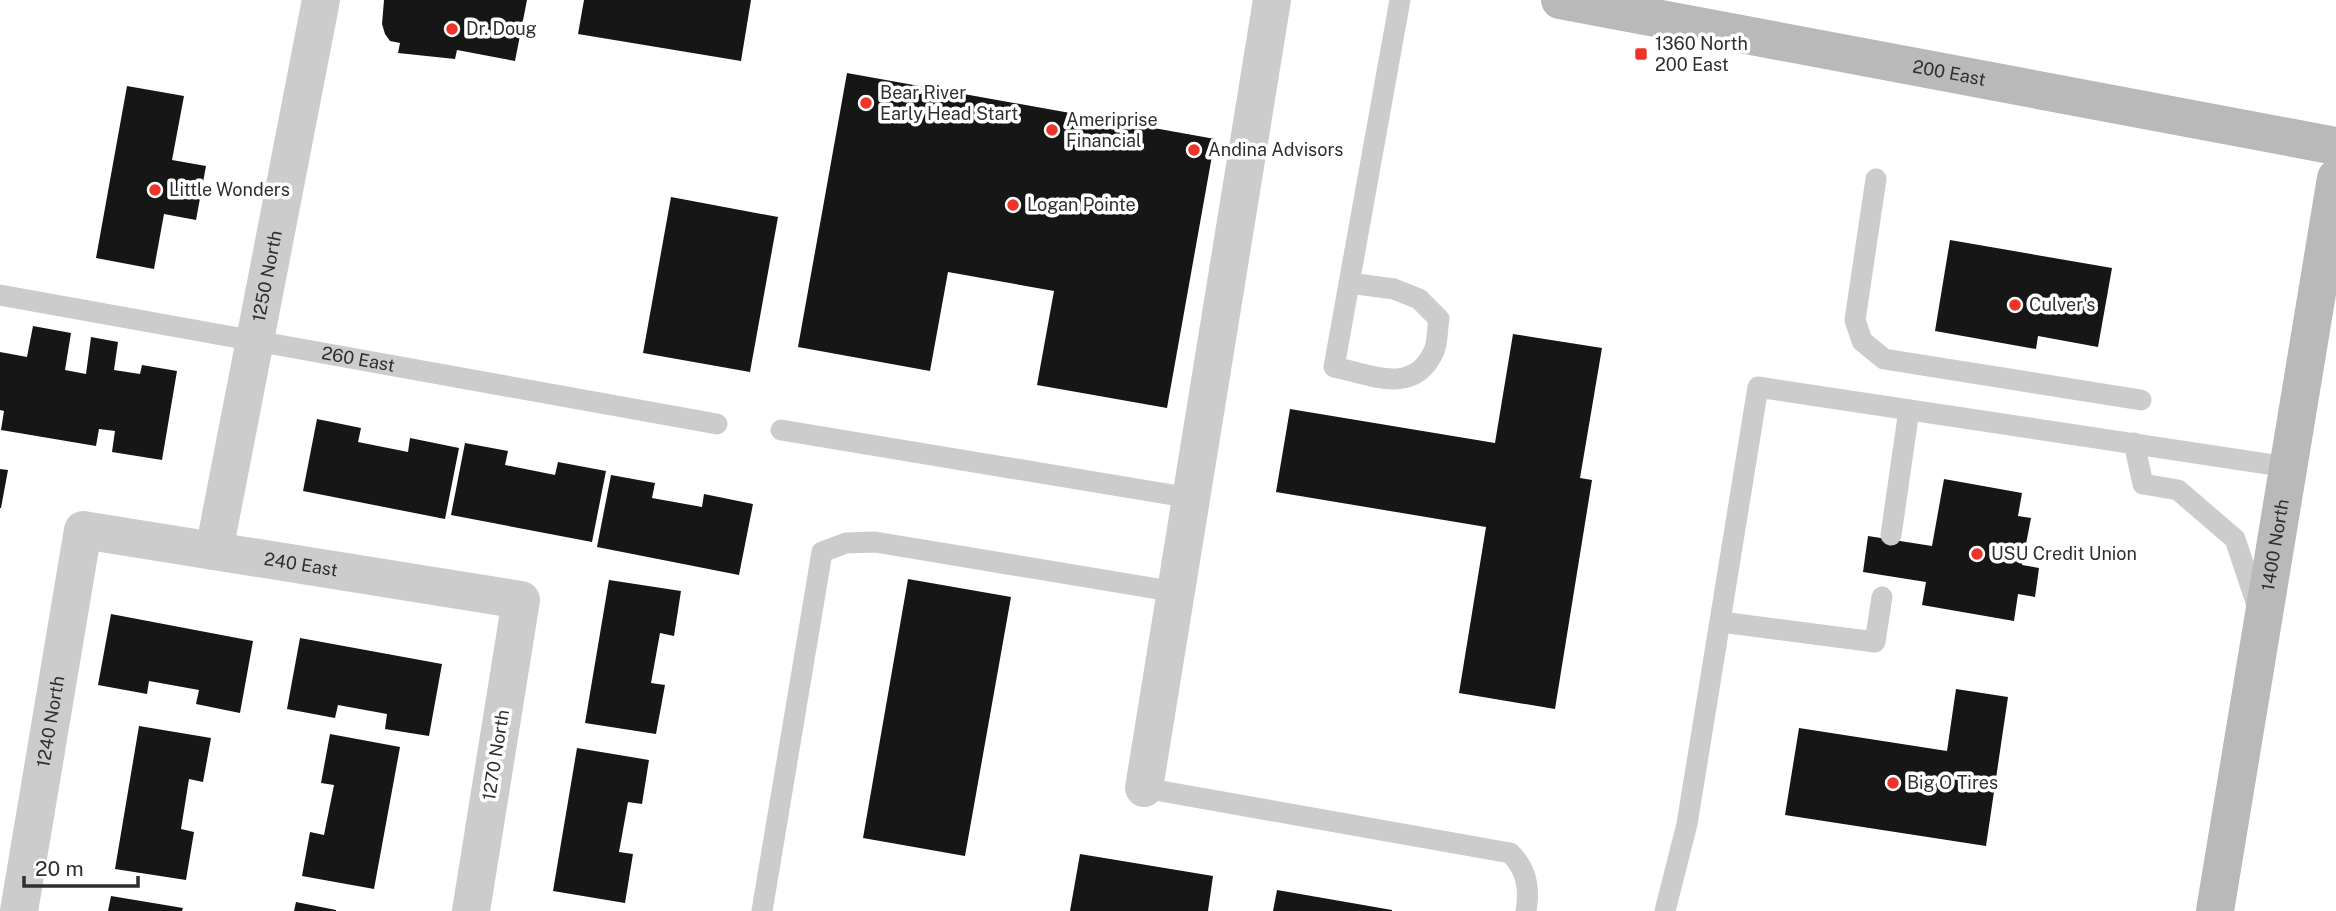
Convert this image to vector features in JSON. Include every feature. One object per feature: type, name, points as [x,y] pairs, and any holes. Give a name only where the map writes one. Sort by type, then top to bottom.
[{"type":"main road","name":"200 East","points":[[1560,0],[2336,146]]},
{"type":"main road","name":"1400 North","points":[[2215,911],[2336,178]]},
{"type":"main road","points":[[2296,421],[2329,338],[2336,330]]},
{"type":"street","name":"1250 North","points":[[214,551],[321,0]]},
{"type":"street","points":[[1144,788],[1272,0]]},
{"type":"street","name":"240 East","points":[[83,530],[521,600]]},
{"type":"street","name":"1240 North","points":[[19,911],[83,530]]},
{"type":"street","name":"1270 North","points":[[471,911],[521,600]]},
{"type":"lane","points":[[1349,283],[1394,289],[1419,299],[1439,319],[1435,349],[1422,372],[1400,381],[1334,367],[1349,283],[1400,0]]},
{"type":"lane","points":[[1876,179],[1855,320],[1863,341],[1884,359],[2141,400]]},
{"type":"lane","name":"260 East","points":[[0,295],[717,424]]},
{"type":"lane","points":[[1665,911],[1687,824],[1758,387],[2288,467]]},
{"type":"lane","points":[[1891,536],[1909,411]]},
{"type":"lane","points":[[781,430],[1191,498]]},
{"type":"lane","points":[[2134,443],[2143,484],[2178,490],[2235,539],[2263,622]]},
{"type":"lane","points":[[762,911],[822,552],[846,542],[875,541],[1176,592]]},
{"type":"lane","points":[[1721,622],[1875,642],[1882,597]]},
{"type":"lane","points":[[1144,788],[1510,853],[1520,862],[1530,891],[1526,911]]},
{"type":"building","name":"Dr. Doug","points":[[384,0],[527,0],[515,61],[457,50],[455,59],[398,53],[400,43],[390,41],[382,24]]},
{"type":"building","points":[[584,0],[751,0],[741,61],[578,34]]},
{"type":"building","name":"Logan Pointe","points":[[847,73],[1215,139],[1167,408],[1037,385],[1054,291],[948,272],[930,371],[798,347]]},
{"type":"building","name":"Little Wonders","points":[[127,86],[184,96],[172,160],[206,166],[196,220],[164,214],[154,269],[96,258]]},
{"type":"building","points":[[671,197],[778,217],[750,372],[643,353]]},
{"type":"building","points":[[1950,240],[2112,268],[2098,347],[2038,336],[2036,349],[1935,331]]},
{"type":"building","points":[[33,326],[71,333],[65,370],[86,374],[91,337],[118,342],[114,370],[140,374],[142,365],[177,371],[162,460],[112,452],[115,431],[99,429],[96,446],[1,430],[4,411],[0,410],[0,352],[27,357]]},
{"type":"building","points":[[1513,334],[1602,348],[1580,478],[1592,480],[1555,709],[1459,693],[1486,527],[1276,492],[1290,409],[1495,443]]},
{"type":"building","points":[[317,419],[361,428],[358,442],[408,452],[410,438],[459,448],[445,519],[303,491]]},
{"type":"building","points":[[465,443],[508,451],[505,465],[555,475],[558,462],[606,471],[592,542],[451,515]]},
{"type":"building","points":[[0,469],[8,470],[1,508],[0,508]]},
{"type":"building","points":[[611,475],[655,483],[652,498],[702,507],[704,494],[753,504],[739,575],[597,547]]},
{"type":"building","points":[[1944,479],[2022,493],[2018,516],[2031,518],[2022,565],[2039,568],[2035,597],[2018,594],[2014,621],[1922,605],[1926,582],[1863,572],[1868,536],[1932,546]]},
{"type":"building","points":[[908,579],[1011,597],[965,856],[863,838]]},
{"type":"building","points":[[609,580],[681,591],[674,636],[660,633],[651,683],[665,685],[656,734],[585,723]]},
{"type":"building","points":[[111,614],[253,641],[240,713],[196,704],[199,690],[149,681],[147,694],[98,685]]},
{"type":"building","points":[[300,638],[442,664],[429,736],[385,729],[387,714],[338,705],[335,718],[287,709]]},
{"type":"building","name":"Big O Tires","points":[[1956,689],[2008,697],[1986,846],[1785,815],[1799,728],[1947,751]]},
{"type":"building","points":[[139,726],[211,738],[203,782],[189,779],[181,829],[194,832],[186,880],[115,869]]},
{"type":"building","points":[[330,734],[400,747],[374,889],[302,876],[310,832],[324,835],[334,785],[321,783]]},
{"type":"building","points":[[577,748],[649,760],[642,804],[628,802],[619,852],[633,854],[625,903],[553,891]]},
{"type":"building","points":[[1080,854],[1213,876],[1208,911],[1070,911]]},
{"type":"building","points":[[1277,890],[1392,910],[1392,911],[1273,911]]},
{"type":"building","points":[[111,896],[183,908],[182,911],[108,911]]},
{"type":"building","points":[[296,902],[336,910],[336,911],[294,911]]},
{"type":"place","name":"Dr. Doug","points":[[452,29]]},
{"type":"place","name":"1360 North 200 East","points":[[1641,54]]},
{"type":"place","name":"Bear River Early Head Start","points":[[866,103]]},
{"type":"place","name":"Ameriprise Financial","points":[[1052,130]]},
{"type":"place","name":"Andina Advisors","points":[[1194,150]]},
{"type":"place","name":"Little Wonders","points":[[155,190]]},
{"type":"place","name":"Logan Pointe","points":[[1013,205]]},
{"type":"place","name":"Culver's","points":[[2015,305]]},
{"type":"place","name":"USU Credit Union","points":[[1977,554]]},
{"type":"place","name":"Big O Tires","points":[[1893,783]]}]
